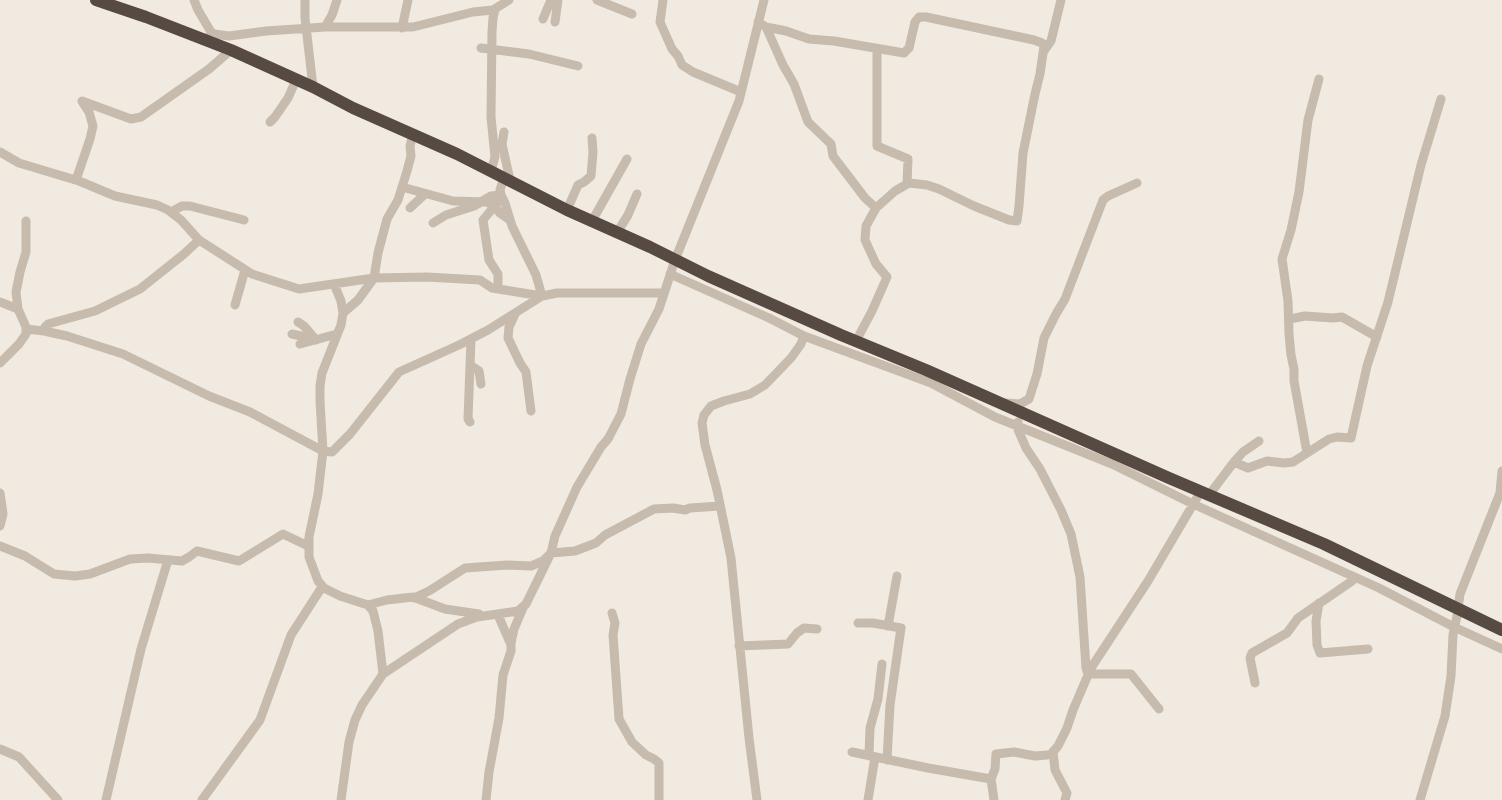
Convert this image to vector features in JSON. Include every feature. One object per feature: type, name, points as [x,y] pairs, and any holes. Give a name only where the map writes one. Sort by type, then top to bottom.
[{"type":"highway","points":[[96,0],[208,37],[708,276],[997,402],[1019,419],[1324,544],[1502,630]]},
{"type":"street","points":[[194,0],[211,32],[208,37]]},
{"type":"street","points":[[305,0],[313,87]]},
{"type":"street","points":[[325,27],[337,0]]},
{"type":"street","points":[[402,28],[408,0]]},
{"type":"street","points":[[208,37],[325,27],[413,27],[495,9],[509,0]]},
{"type":"street","points":[[543,19],[551,0]]},
{"type":"street","points":[[555,22],[558,0]]},
{"type":"street","points":[[597,0],[632,14]]},
{"type":"street","points":[[663,0],[660,22],[682,65],[741,92]]},
{"type":"street","points":[[486,800],[503,675],[511,651],[514,629],[551,553],[555,536],[577,486],[621,414],[644,337],[659,309],[675,260],[741,92],[762,25],[764,0]]},
{"type":"street","points":[[856,341],[887,277],[876,264],[865,240],[866,226],[876,208],[895,191],[914,182],[939,189],[974,206],[1017,221],[1023,153],[1044,52],[1051,41],[1061,0]]},
{"type":"street","points":[[495,9],[491,117],[495,157],[502,176]]},
{"type":"street","points":[[762,25],[809,39],[900,53],[907,52],[915,22],[919,17],[926,17],[1034,40],[1042,43],[1044,52]]},
{"type":"street","points":[[762,25],[794,84],[808,122],[831,144],[833,156],[865,198],[876,208]]},
{"type":"street","points":[[481,48],[529,54],[578,66]]},
{"type":"street","points":[[877,49],[877,146],[908,159],[906,184]]},
{"type":"street","points":[[76,180],[93,126],[82,101],[131,118],[141,117],[196,79],[231,50]]},
{"type":"street","points":[[1307,453],[1294,381],[1282,259],[1303,172],[1308,120],[1319,79]]},
{"type":"street","points":[[270,122],[288,98],[296,80]]},
{"type":"street","points":[[1234,462],[1248,468],[1267,460],[1289,463],[1329,439],[1351,438],[1365,374],[1388,302],[1421,164],[1441,99]]},
{"type":"street","points":[[504,132],[500,191],[510,220],[536,275],[542,296]]},
{"type":"street","points":[[343,313],[358,300],[374,278],[387,219],[398,200],[411,156],[413,134]]},
{"type":"street","points":[[568,210],[578,185],[591,176],[592,138]]},
{"type":"street","points":[[0,152],[19,163],[76,180],[115,196],[157,205],[171,212],[200,240],[245,270],[299,289],[374,278],[463,279],[480,280],[492,288],[542,296]]},
{"type":"street","points":[[592,221],[627,159]]},
{"type":"street","points":[[997,402],[1020,404],[1029,399],[1044,338],[1065,299],[1103,200],[1137,183]]},
{"type":"street","points":[[402,187],[453,201],[483,201],[510,220]]},
{"type":"street","points":[[410,208],[425,194]]},
{"type":"street","points":[[618,232],[637,194]]},
{"type":"street","points":[[433,223],[491,196],[501,195]]},
{"type":"street","points":[[498,289],[498,274],[489,260],[484,220],[501,195]]},
{"type":"street","points":[[171,212],[182,206],[190,206],[244,220]]},
{"type":"street","points":[[0,363],[23,339],[26,329],[18,309],[16,292],[26,252],[26,221]]},
{"type":"street","points":[[44,331],[48,324],[95,311],[140,289],[200,240]]},
{"type":"street","points":[[235,305],[245,270]]},
{"type":"street","points":[[670,274],[804,336],[931,383],[995,417],[1019,419],[1502,649]]},
{"type":"street","points":[[334,284],[343,313],[320,386],[323,451],[308,546],[314,573],[322,587],[333,594],[368,605],[395,598],[414,598],[445,609],[488,616]]},
{"type":"street","points":[[26,329],[88,342],[123,354],[209,396],[250,412],[323,451],[332,452],[342,444],[399,372],[471,339],[542,296],[557,293],[664,293]]},
{"type":"street","points":[[0,302],[18,309]]},
{"type":"street","points":[[516,312],[509,327],[508,338],[526,372],[531,411]]},
{"type":"street","points":[[1290,319],[1305,316],[1342,317],[1377,337]]},
{"type":"street","points":[[298,323],[316,340]]},
{"type":"street","points":[[292,334],[316,340]]},
{"type":"street","points":[[300,344],[337,334]]},
{"type":"street","points":[[757,800],[731,558],[702,423],[711,406],[762,388],[779,372],[804,336]]},
{"type":"street","points":[[470,422],[471,339]]},
{"type":"street","points":[[470,365],[479,371],[481,384]]},
{"type":"street","points":[[1019,419],[1026,448],[1040,469],[1071,534],[1080,577],[1088,674]]},
{"type":"street","points":[[994,800],[991,779],[996,754],[1014,752],[1035,756],[1053,752],[1067,728],[1088,674],[1148,581],[1193,504],[1244,452],[1259,441]]},
{"type":"street","points":[[1420,800],[1445,716],[1460,593],[1500,493],[1502,471]]},
{"type":"street","points":[[0,493],[3,514],[0,526]]},
{"type":"street","points":[[414,598],[465,568],[531,566],[543,561],[551,553],[575,551],[654,509],[685,510],[720,506]]},
{"type":"street","points":[[0,546],[54,573],[69,576],[90,574],[130,559],[182,561],[200,550],[239,561],[283,534],[308,546]]},
{"type":"street","points":[[106,800],[141,649],[168,560]]},
{"type":"street","points":[[888,626],[897,576]]},
{"type":"street","points":[[1255,682],[1250,655],[1287,634],[1298,618],[1354,578]]},
{"type":"street","points":[[202,800],[260,720],[291,635],[322,587]]},
{"type":"street","points":[[1319,603],[1316,621],[1320,653],[1368,649]]},
{"type":"street","points":[[368,605],[377,622],[383,674]]},
{"type":"street","points":[[341,800],[349,742],[355,720],[383,674],[468,619],[514,612],[523,608]]},
{"type":"street","points":[[612,613],[615,624],[612,635],[619,719],[632,742],[659,763],[659,800]]},
{"type":"street","points":[[499,615],[511,645]]},
{"type":"street","points":[[858,623],[901,628],[890,705],[887,760]]},
{"type":"street","points":[[739,646],[788,644],[797,632],[804,628],[817,629]]},
{"type":"street","points":[[868,800],[872,757],[870,728],[878,699],[882,664]]},
{"type":"street","points":[[1088,674],[1131,674],[1159,709]]},
{"type":"street","points":[[0,749],[19,757],[58,800]]},
{"type":"street","points":[[852,752],[991,779]]},
{"type":"street","points":[[1053,752],[1055,770],[1067,793],[1065,800]]}]
